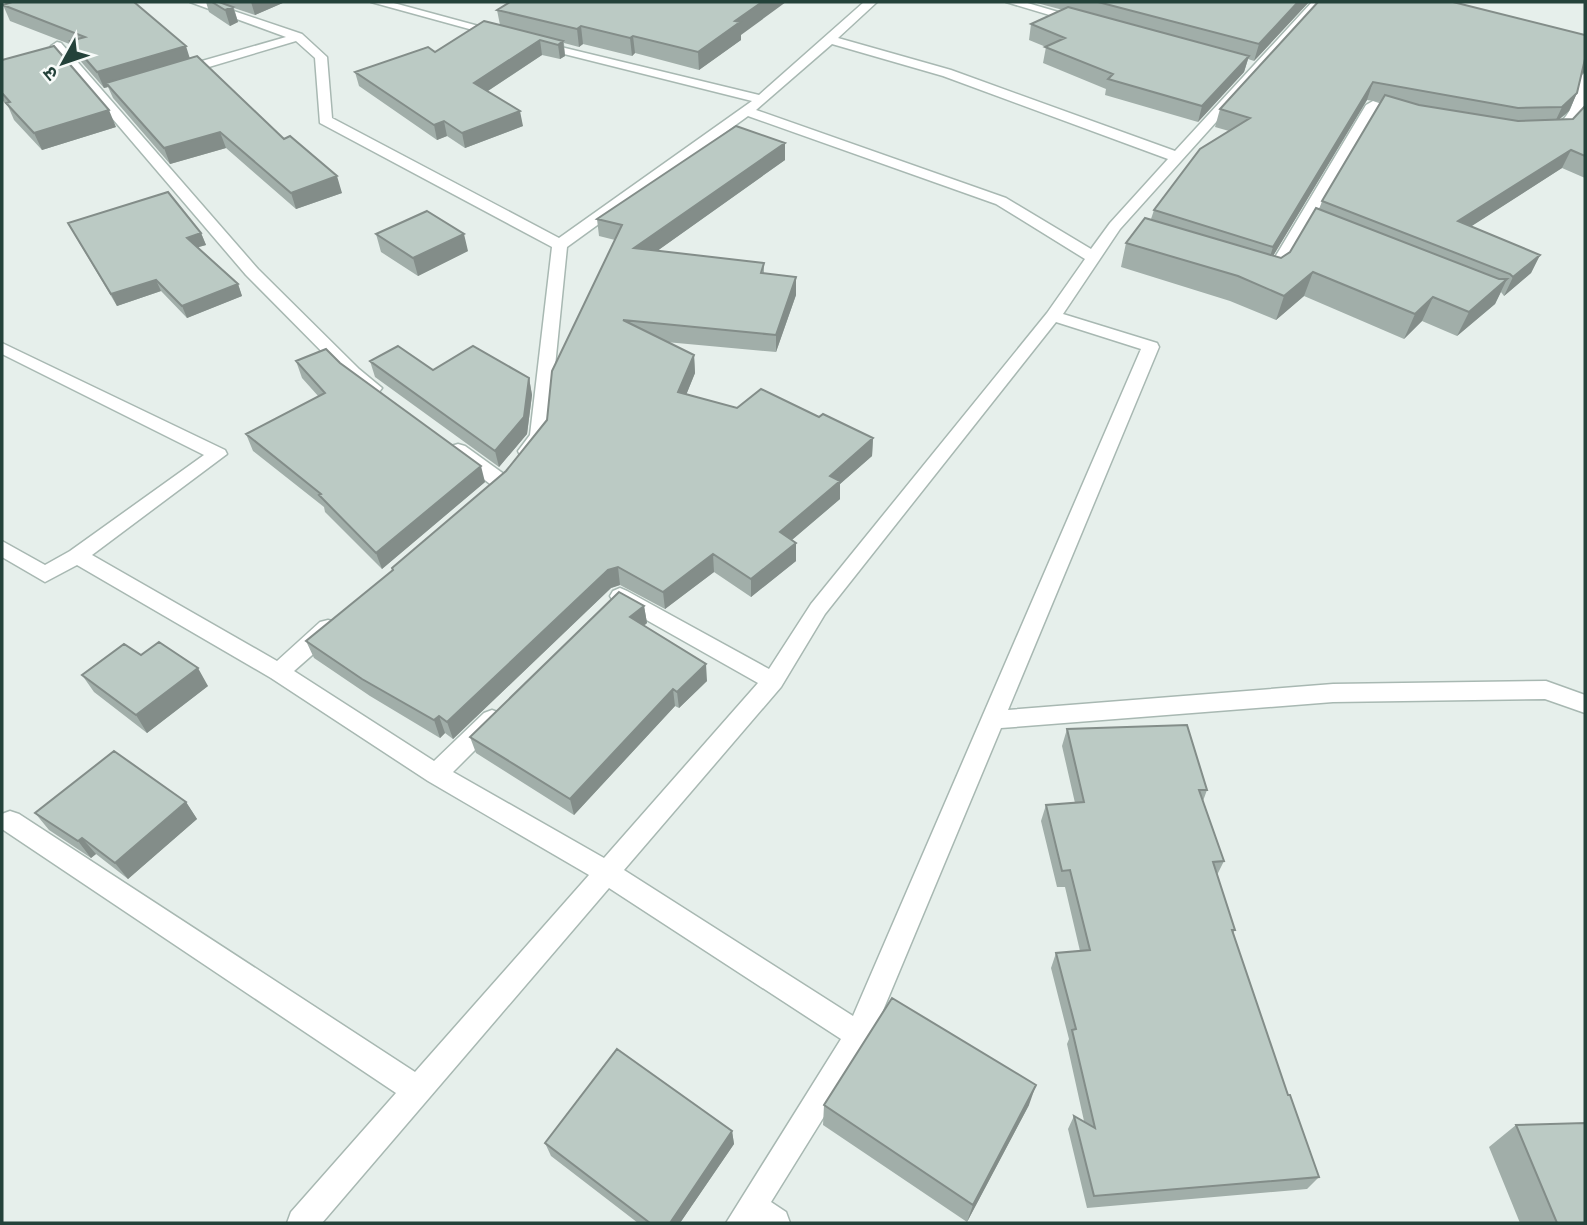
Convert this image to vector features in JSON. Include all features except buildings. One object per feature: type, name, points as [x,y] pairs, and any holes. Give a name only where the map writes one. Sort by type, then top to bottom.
[{"type":"street","points":[[196,2],[299,37],[321,57],[326,120],[560,245]]},
{"type":"street","points":[[377,2],[762,100]]},
{"type":"street","points":[[448,443],[496,487],[539,436],[560,245],[762,100],[871,2]]},
{"type":"street","points":[[1012,2],[1092,24]]},
{"type":"street","points":[[302,1223],[773,681],[818,610],[1053,316],[1093,257],[1121,228],[1250,67],[1318,2]]},
{"type":"street","points":[[166,76],[299,37]]},
{"type":"street","points":[[829,39],[947,73],[1177,157]]},
{"type":"street","points":[[57,46],[106,94],[252,272],[353,373],[385,396]]},
{"type":"street","points":[[1535,131],[1559,131],[1577,113],[1585,77]]},
{"type":"street","points":[[1245,267],[1272,275],[1310,226],[1373,105],[1425,118]]},
{"type":"street","points":[[746,111],[1001,201],[1093,257]]},
{"type":"street","points":[[756,1217],[859,1035],[1151,347],[1053,316]]},
{"type":"street","points":[[2,348],[218,454],[77,556],[45,575],[2,548]]},
{"type":"street","points":[[77,556],[279,672],[436,774],[607,873],[859,1035]]},
{"type":"street","points":[[599,613],[618,595],[773,681]]},
{"type":"street","points":[[279,672],[345,614]]},
{"type":"street","points":[[992,720],[1333,693],[1546,690],[1585,704]]},
{"type":"street","points":[[436,774],[503,708]]},
{"type":"street","points":[[10,821],[417,1090]]}]
